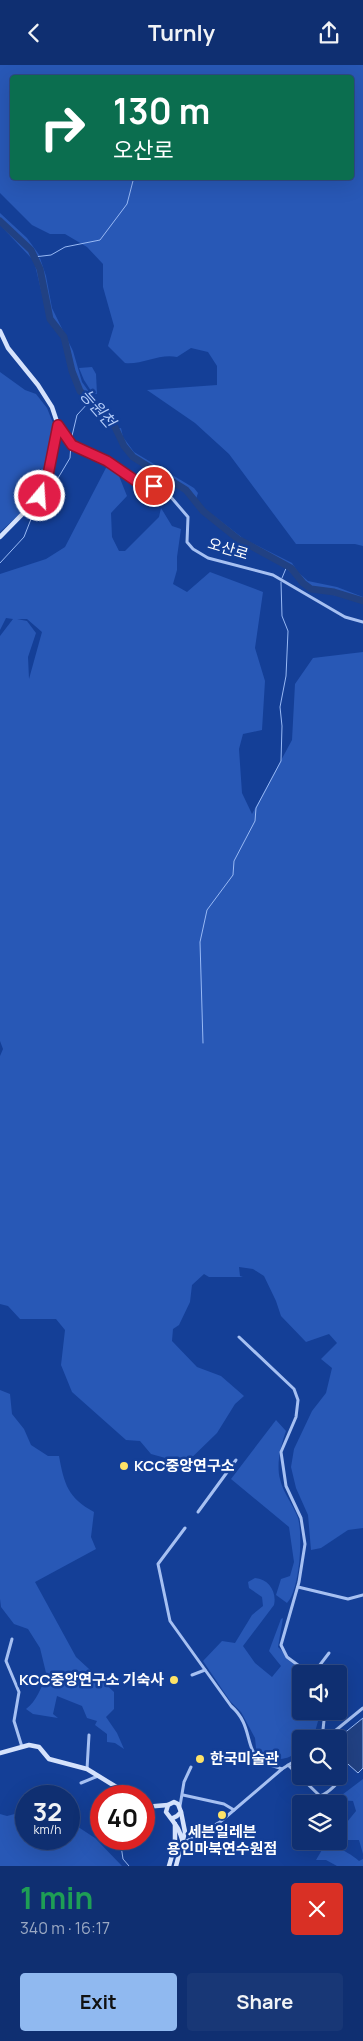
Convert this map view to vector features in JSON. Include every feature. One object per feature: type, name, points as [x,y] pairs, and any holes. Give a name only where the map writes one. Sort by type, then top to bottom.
[{"type":"street","name":"오산로","points":[[0,331],[8,348],[38,385],[52,407],[58,425],[71,443],[107,461],[136,481],[164,489],[188,517],[187,542],[199,554],[273,575],[345,617],[363,622]]},
{"type":"street","points":[[0,537],[43,493],[58,425]]},
{"type":"street","points":[[240,1337],[294,1389],[298,1400],[296,1417],[281,1452],[286,1486],[301,1518],[305,1544],[298,1587],[282,1645],[287,1657],[296,1665]]},
{"type":"street","points":[[198,1512],[236,1460]]},
{"type":"street","points":[[185,1528],[158,1564],[170,1621],[231,1706],[242,1717],[248,1729],[251,1747],[255,1755],[267,1764],[282,1769]]},
{"type":"street","points":[[298,1587],[348,1599],[363,1595]]},
{"type":"street","points":[[12,1639],[6,1661],[20,1692],[14,1721],[22,1747]]},
{"type":"street","points":[[320,1665],[329,1653]]},
{"type":"street","points":[[192,1675],[205,1670]]},
{"type":"street","points":[[337,1730],[363,1708]]},
{"type":"street","points":[[87,1769],[89,1735]]},
{"type":"street","points":[[0,1753],[22,1747],[39,1747],[49,1759],[87,1769],[113,1785]]},
{"type":"street","points":[[183,1843],[220,1822],[292,1763]]},
{"type":"street","points":[[288,1765],[292,1769]]},
{"type":"street","points":[[176,1866],[185,1832],[181,1809],[184,1782],[191,1767]]},
{"type":"street","points":[[81,1783],[98,1776]]},
{"type":"street","points":[[309,1785],[320,1796],[334,1785]]},
{"type":"street","points":[[183,1795],[224,1804],[234,1810]]},
{"type":"street","points":[[155,1806],[174,1803],[181,1809]]},
{"type":"street","points":[[168,1805],[166,1812],[180,1831],[183,1843]]},
{"type":"street","points":[[173,1819],[177,1817],[181,1809]]},
{"type":"street","points":[[168,1866],[175,1845],[173,1819]]},
{"type":"shaded area","points":[[0,65],[363,65],[363,546],[355,544],[296,544],[229,454],[195,423],[147,390],[217,385],[217,366],[208,352],[191,348],[177,357],[171,356],[125,363],[108,346],[114,326],[103,287],[103,264],[87,247],[65,234],[50,234],[32,225],[0,193]]},
{"type":"shaded area","points":[[0,213],[27,238],[40,256],[35,256],[16,233],[0,220]]},
{"type":"shaded area","points":[[0,222],[21,242],[34,261],[0,225]]},
{"type":"shaded area","points":[[36,258],[40,258],[46,276],[52,308],[73,351],[82,382],[92,396],[96,396],[90,401],[83,393],[76,377],[69,345],[50,318],[42,274]]},
{"type":"shaded area","points":[[34,261],[42,284],[49,317],[61,336],[48,319]]},
{"type":"shaded area","points":[[63,338],[67,346],[76,383],[89,401],[86,404],[79,392],[71,371]]},
{"type":"shaded area","points":[[92,367],[96,374],[97,394],[93,394],[79,368]]},
{"type":"shaded area","points":[[0,372],[25,390],[36,394],[47,408],[53,423],[45,469],[34,501],[0,532]]},
{"type":"shaded area","points":[[121,428],[123,437],[134,452],[194,488],[198,493],[196,499],[182,486],[133,456],[125,447],[116,429]]},
{"type":"shaded area","points":[[108,464],[117,471],[127,496],[111,513],[112,537],[119,551],[125,551],[159,517],[161,508],[172,526],[181,529],[177,570],[173,584],[187,592],[210,572],[263,592],[255,648],[265,681],[262,730],[243,734],[239,749],[242,793],[252,814],[292,740],[295,684],[313,658],[363,652],[363,1528],[348,1530],[321,1548],[311,1550],[308,1515],[296,1488],[291,1467],[294,1449],[312,1411],[326,1393],[332,1368],[321,1359],[337,1343],[329,1334],[306,1342],[281,1316],[264,1276],[253,1269],[239,1267],[240,1276],[243,1277],[209,1277],[204,1274],[192,1285],[190,1302],[179,1325],[173,1329],[172,1341],[197,1367],[221,1376],[244,1396],[235,1404],[217,1433],[179,1470],[169,1459],[151,1454],[140,1441],[126,1440],[72,1392],[61,1365],[65,1330],[56,1319],[20,1319],[8,1306],[0,1304],[0,1056],[3,1049],[0,1041],[0,636],[13,619],[6,618],[0,630],[0,574],[46,559],[65,547]],"holes":[[[17,619],[27,619],[42,632],[29,679],[28,657],[36,633],[27,621]]]},
{"type":"shaded area","points":[[213,515],[244,539],[292,563],[308,581],[337,587],[363,597],[363,600],[356,599],[363,601],[313,591],[301,583],[287,569],[288,567],[302,583],[312,589],[346,596],[312,588],[303,582],[292,568],[239,539],[213,518]]},
{"type":"shaded area","points":[[0,1390],[10,1394],[12,1414],[24,1429],[31,1445],[48,1456],[59,1456],[65,1482],[73,1496],[94,1512],[91,1537],[96,1549],[35,1582],[76,1657],[114,1692],[114,1709],[106,1717],[117,1733],[124,1749],[115,1743],[107,1742],[107,1734],[95,1725],[97,1721],[87,1718],[82,1706],[57,1696],[53,1714],[58,1718],[33,1714],[26,1709],[36,1698],[47,1677],[40,1648],[28,1629],[14,1624],[1,1607]]},
{"type":"shaded area","points":[[276,1420],[286,1431],[279,1461],[280,1479],[298,1518],[300,1537],[298,1575],[295,1587],[287,1603],[276,1595],[281,1579],[290,1576],[294,1562],[289,1527],[231,1479]]},
{"type":"shaded area","points":[[255,1578],[264,1581],[271,1587],[275,1600],[274,1605],[243,1646],[255,1663],[272,1677],[281,1666],[269,1651],[283,1618],[278,1647],[297,1665],[292,1665],[292,1720],[318,1720],[316,1730],[292,1730],[292,1755],[281,1759],[258,1753],[255,1738],[241,1712],[230,1701],[203,1661],[222,1641],[235,1643],[252,1615],[263,1606],[262,1597],[249,1588],[248,1582]]},
{"type":"shaded area","points":[[363,1718],[363,1768],[358,1773],[347,1763],[347,1731]]},
{"type":"shaded area","points":[[363,1779],[363,1854],[359,1840],[347,1840],[347,1822],[356,1811],[353,1801],[347,1801],[347,1795],[342,1795]]},
{"type":"shaded area","points":[[0,1814],[7,1816],[15,1814],[15,1850],[80,1850],[80,1828],[90,1835],[90,1850],[107,1850],[122,1866],[0,1866]]},
{"type":"shaded area","points":[[322,1850],[343,1850],[359,1861],[363,1859],[363,1866],[337,1866],[326,1860],[316,1860]]},
{"type":"waterway","points":[[34,257],[51,255],[65,247],[100,240],[127,204],[133,180]]},
{"type":"waterway","name":"능원천","points":[[0,221],[31,250],[40,269],[50,319],[64,337],[72,371],[80,391],[113,423],[124,446],[133,457],[186,490],[203,511],[238,539],[291,568],[303,583],[311,589],[334,592],[363,601]]},
{"type":"waterway","points":[[71,440],[77,415],[90,401]]},
{"type":"waterway","points":[[0,563],[24,537],[33,514],[39,510],[70,458],[71,444]]},
{"type":"waterway","points":[[282,578],[287,566]]},
{"type":"waterway","points":[[203,1043],[200,942],[207,910],[233,875],[234,861],[255,821],[256,808],[281,761],[282,726],[280,707],[286,676],[288,631],[282,616],[281,582]]},
{"type":"waterway","points":[[122,1850],[123,1859],[129,1866]]},
{"type":"place","name":"KCC중앙연구소","points":[[124,1466]]},
{"type":"place","name":"KCC중앙연구소 기숙사","points":[[174,1680]]},
{"type":"place","name":"한국미술관","points":[[200,1759]]},
{"type":"place","name":"세븐일레븐 용인마북연수원점","points":[[222,1815]]},
{"type":"route","points":[[40,496],[46,485],[58,425],[72,445],[107,461],[136,481],[154,486]]}]
